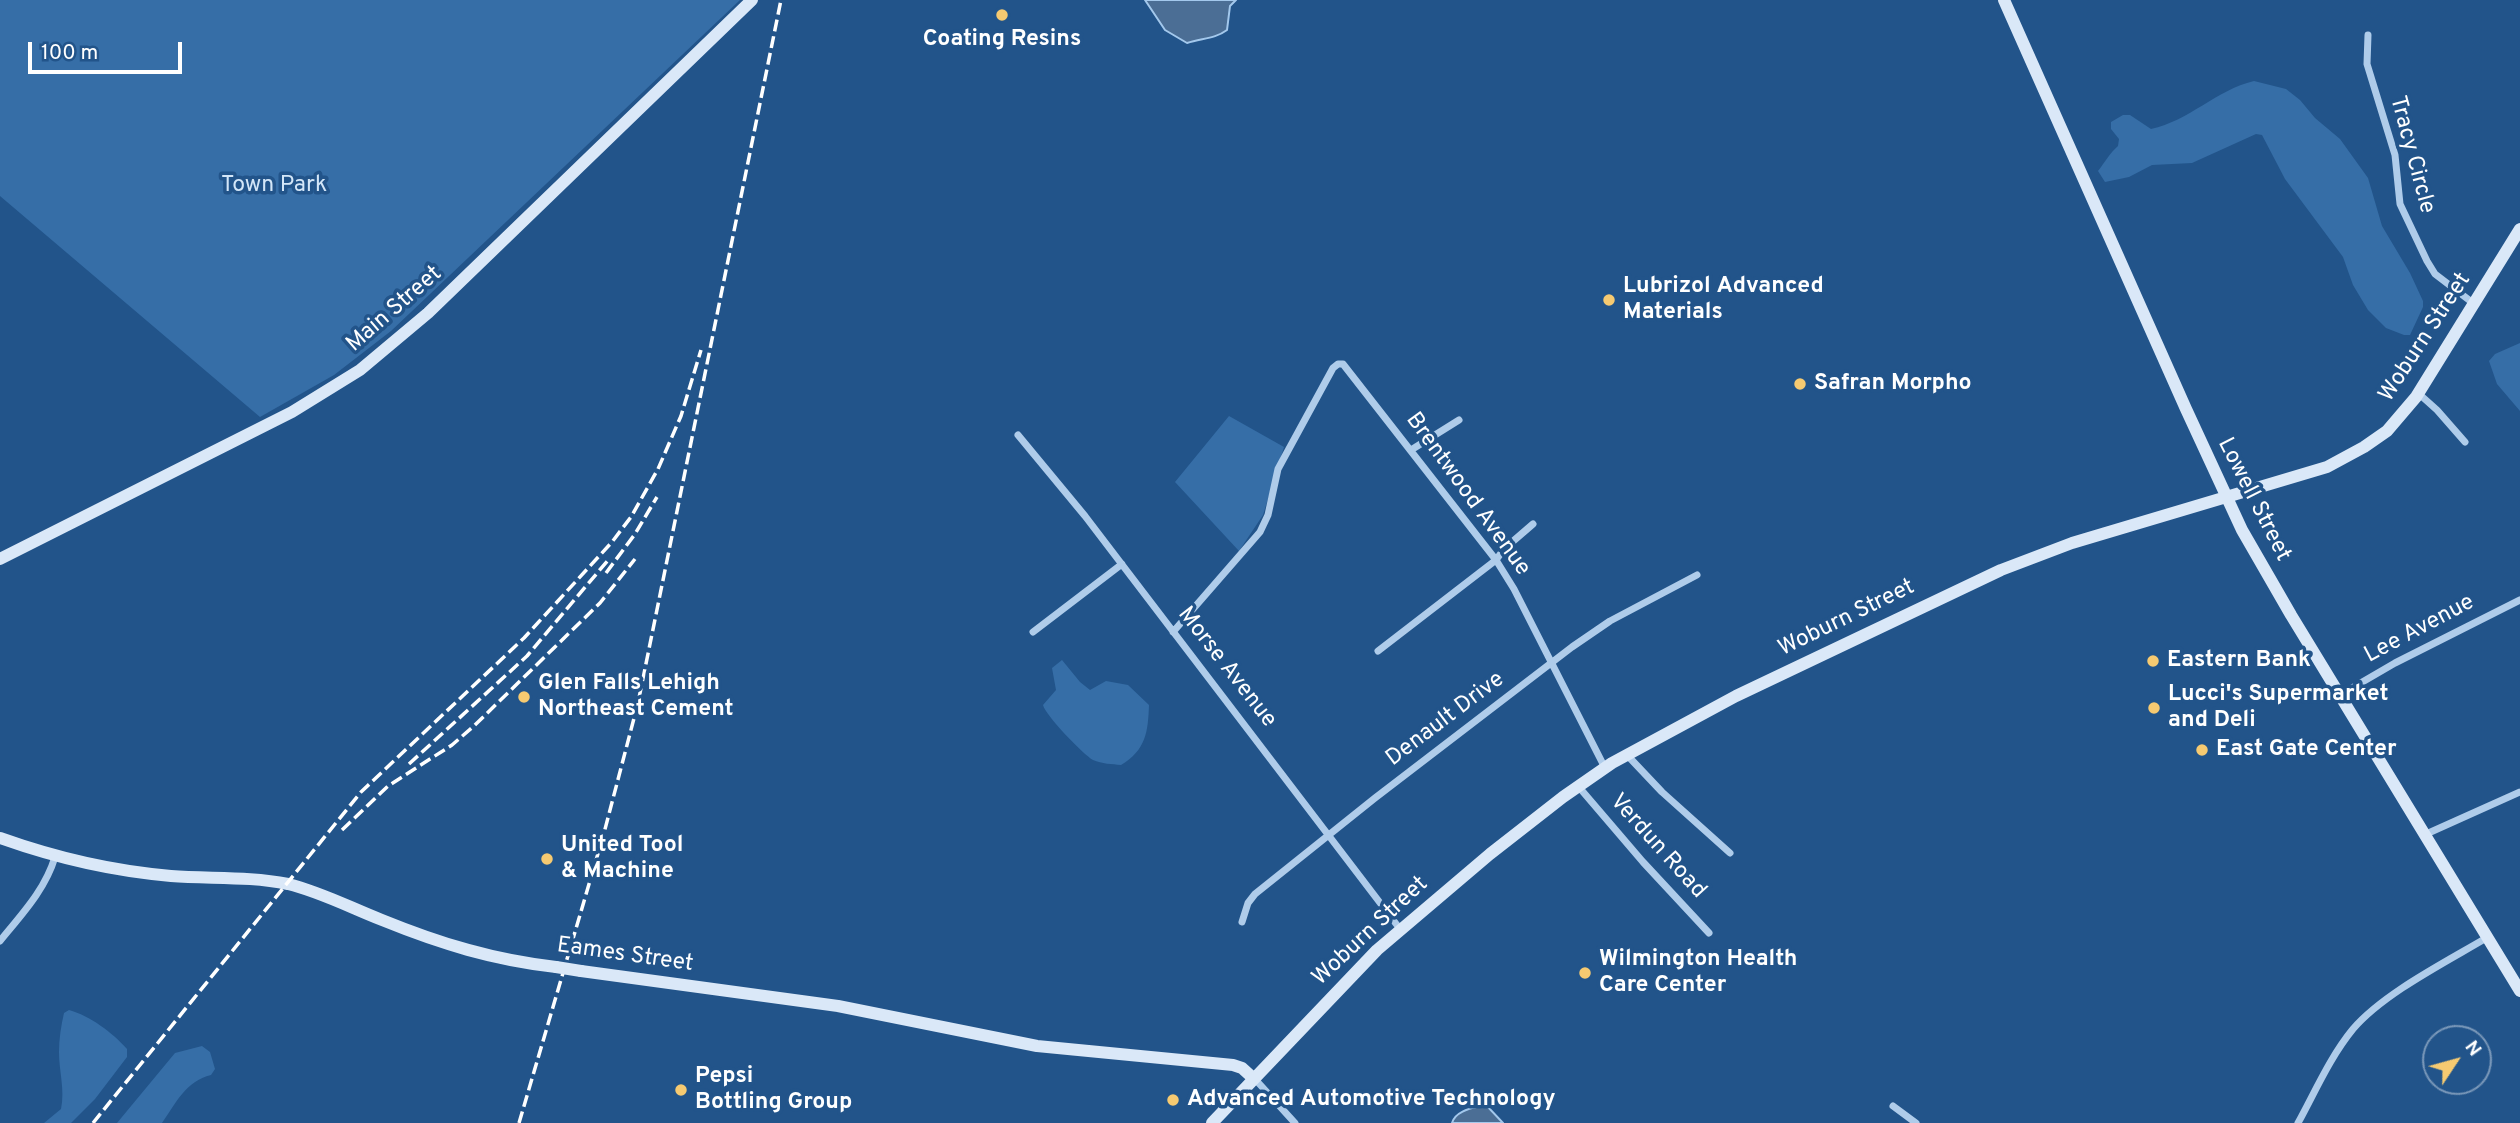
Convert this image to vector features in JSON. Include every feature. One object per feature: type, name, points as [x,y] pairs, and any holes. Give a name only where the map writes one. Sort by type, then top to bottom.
[{"type":"main road","name":"Main Street","points":[[0,559],[292,412],[360,370],[428,313],[752,0]]},
{"type":"main road","name":"Lowell Street","points":[[2004,0],[2226,497],[2252,548],[2520,991]]},
{"type":"main road","name":"Woburn Street","points":[[1212,1123],[1341,986],[1400,929],[1490,854],[1578,786],[1627,755],[1736,696],[2001,570],[2072,543],[2312,473],[2344,458],[2387,431],[2404,414],[2418,393],[2520,229]]},
{"type":"main road","name":"Eames Street","points":[[0,838],[55,857],[108,869],[290,885],[313,891],[459,949],[512,962],[838,1006],[1037,1046],[1233,1065],[1242,1068],[1253,1078]]},
{"type":"street","name":"Tracy Circle","points":[[2368,35],[2367,64],[2395,155],[2400,204],[2435,274],[2473,303]]},
{"type":"street","name":"Brentwood Avenue","points":[[1173,632],[1260,532],[1268,515],[1278,469],[1333,368],[1344,364],[1496,560],[1514,589],[1605,768]]},
{"type":"street","points":[[2418,393],[2465,442]]},
{"type":"street","points":[[1411,450],[1459,420]]},
{"type":"street","name":"Morse Avenue","points":[[1018,435],[1053,475],[1122,564],[1400,929]]},
{"type":"street","points":[[1378,651],[1496,560],[1504,549],[1533,524]]},
{"type":"street","points":[[1033,632],[1122,564]]},
{"type":"street","name":"Denault Drive","points":[[1242,922],[1253,895],[1551,663],[1598,629],[1697,575]]},
{"type":"street","name":"Lee Avenue","points":[[2340,695],[2421,649],[2520,600]]},
{"type":"street","points":[[1627,755],[1662,792],[1730,853]]},
{"type":"street","name":"Verdun Road","points":[[1578,786],[1709,933]]},
{"type":"street","points":[[2424,835],[2520,792]]},
{"type":"street","points":[[0,941],[40,892],[55,857]]},
{"type":"street","points":[[2298,1123],[2339,1049],[2361,1020],[2386,1000],[2487,937]]},
{"type":"street","points":[[1253,1078],[1295,1123]]},
{"type":"street","points":[[1893,1105],[1916,1123]]},
{"type":"green space","name":"Town Park","points":[[0,0],[740,0],[391,331],[334,375],[260,417],[0,196]]},
{"type":"green space","points":[[2254,81],[2286,89],[2300,100],[2315,118],[2340,139],[2368,178],[2382,226],[2423,301],[2423,307],[2410,335],[2386,328],[2368,310],[2353,285],[2343,257],[2285,179],[2262,135],[2256,134],[2192,163],[2152,165],[2129,177],[2105,182],[2098,171],[2118,146],[2119,139],[2111,129],[2111,122],[2123,115],[2130,115],[2151,129],[2178,119],[2227,91]]},
{"type":"green space","points":[[2520,343],[2520,411],[2497,384],[2489,361],[2495,354]]},
{"type":"green space","points":[[1229,416],[1284,447],[1263,515],[1239,551],[1175,482]]},
{"type":"green space","points":[[1062,660],[1090,690],[1106,681],[1128,685],[1149,705],[1148,724],[1141,747],[1121,765],[1093,760],[1065,734],[1045,710],[1043,705],[1056,690],[1052,668]]},
{"type":"green space","points":[[69,1010],[93,1020],[108,1031],[127,1049],[127,1057],[95,1099],[71,1123],[44,1123],[61,1109],[59,1042],[64,1013]]},
{"type":"green space","points":[[202,1046],[210,1052],[215,1069],[211,1075],[188,1088],[162,1123],[117,1123],[175,1053]]},
{"type":"shaded area","points":[[1145,0],[1236,0],[1230,6],[1227,30],[1213,37],[1187,43],[1165,30]]},
{"type":"shaded area","points":[[1483,1105],[1503,1123],[1452,1123],[1460,1113]]},
{"type":"railway","points":[[519,1123],[604,833],[638,703],[781,0]]},
{"type":"railway","points":[[93,1123],[361,792],[524,638],[612,542],[631,517],[658,469],[681,416],[701,350]]},
{"type":"railway","points":[[606,573],[635,534],[657,497]]},
{"type":"railway","points":[[409,764],[527,656],[609,559]]},
{"type":"railway","points":[[342,830],[388,786],[452,745],[474,726],[600,603],[635,559]]},
{"type":"place","name":"Coating Resins","points":[[1002,15]]},
{"type":"place","name":"Lubrizol Advanced Materials","points":[[1609,300]]},
{"type":"place","name":"Safran Morpho","points":[[1800,384]]},
{"type":"place","name":"Eastern Bank","points":[[2153,661]]},
{"type":"place","name":"Glen Falls Lehigh Northeast Cement","points":[[524,697]]},
{"type":"place","name":"Lucci's Supermarket and Deli","points":[[2154,708]]},
{"type":"place","name":"East Gate Center","points":[[2202,750]]},
{"type":"place","name":"United Tool & Machine","points":[[547,859]]},
{"type":"place","name":"Wilmington Health Care Center","points":[[1585,973]]},
{"type":"place","name":"Pepsi Bottling Group","points":[[681,1090]]},
{"type":"place","name":"Advanced Automotive Technology","points":[[1173,1100]]}]
